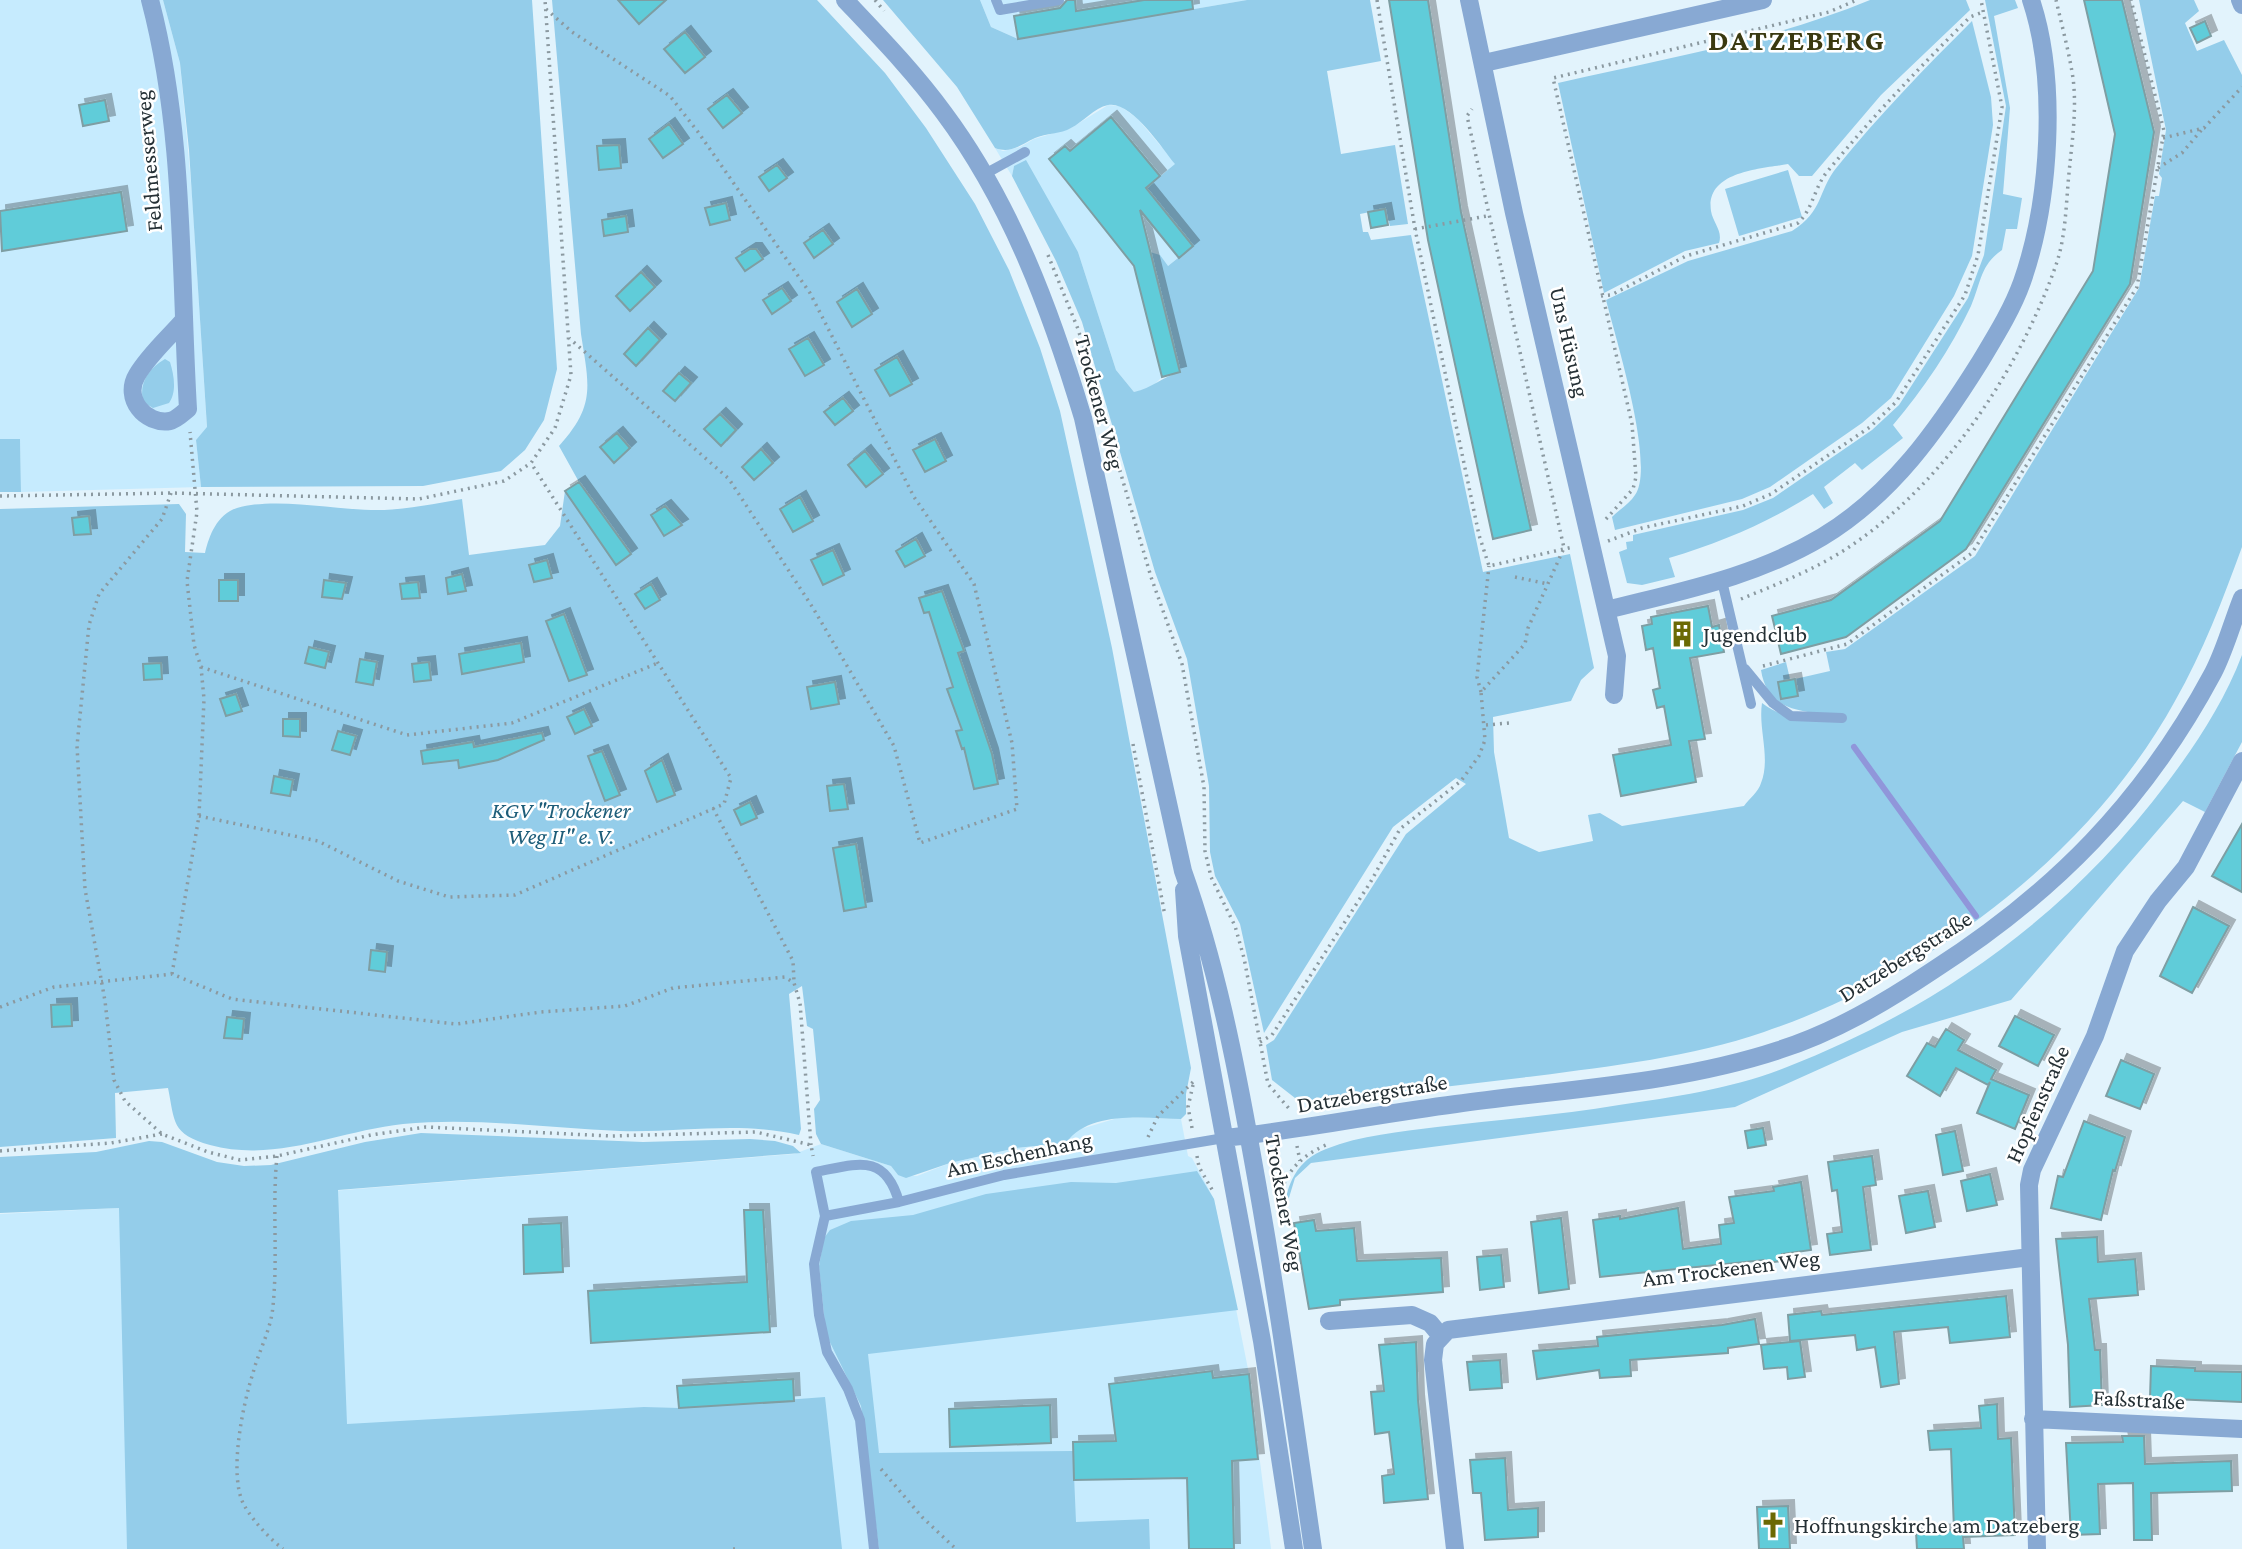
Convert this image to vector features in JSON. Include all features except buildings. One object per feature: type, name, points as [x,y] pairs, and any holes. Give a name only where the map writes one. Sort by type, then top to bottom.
[{"type":"street","name":"Feldmesserweg","points":[[150,0],[163,51],[171,111],[188,409]]},
{"type":"street","name":"Trockener Weg","points":[[845,0],[910,69],[946,116],[983,175],[1019,241],[1042,295],[1083,418],[1183,871],[1208,946],[1248,1136],[1313,1549]]},
{"type":"street","name":"Uns Hüsung","points":[[1469,0],[1514,213],[1617,656],[1614,695]]},
{"type":"street","points":[[1483,63],[1763,0]]},
{"type":"street","points":[[1607,610],[1723,581],[1780,561],[1825,536],[1884,491],[1942,423],[1997,333],[2022,282],[2048,151],[2047,86],[2039,23],[2031,0]]},
{"type":"street","points":[[183,321],[135,377],[132,393],[138,409],[150,420],[172,421],[188,409]]},
{"type":"street","name":"Datzebergstraße","points":[[1224,1138],[1690,1072],[1779,1050],[1868,1013],[1980,940],[2055,880],[2120,814],[2175,735],[2214,671],[2242,598]]},
{"type":"street","name":"Hopfenstraße","points":[[2037,1549],[2029,1185],[2032,1170],[2095,1036],[2115,973],[2125,951],[2158,901],[2186,867],[2242,761]]},
{"type":"street","name":"Trockener Weg","points":[[1183,871],[1186,936],[1262,1341],[1294,1549]]},
{"type":"street","name":"Am Trockenen Weg","points":[[1440,1335],[1458,1326],[2030,1257]]},
{"type":"street","points":[[1329,1321],[1412,1315],[1430,1324],[1440,1335],[1433,1360],[1454,1549]]},
{"type":"street","name":"Faßstraße","points":[[2033,1419],[2242,1429]]},
{"type":"lane","points":[[996,0],[1000,10],[1059,0]]},
{"type":"lane","points":[[983,175],[1025,152]]},
{"type":"lane","points":[[1723,581],[1751,704]]},
{"type":"lane","points":[[1743,667],[1773,703],[1791,716],[1842,718]]},
{"type":"lane","name":"Am Eschenhang","points":[[825,1216],[899,1202],[1004,1175],[1224,1138]]},
{"type":"lane","points":[[874,1549],[857,1408],[827,1352],[820,1325],[814,1264],[825,1216],[817,1172],[847,1165],[874,1167],[890,1177],[899,1202]]},
{"type":"path","points":[[0,496],[171,493],[419,499],[504,481],[531,463],[555,428],[571,375],[545,0]]},
{"type":"path","points":[[1337,1142],[1317,1149],[1300,1161],[1290,1106],[1269,1084],[1260,1042],[1272,1035],[1370,883],[1400,829],[1461,781],[1479,756],[1485,740],[1486,725],[1477,677],[1489,566],[1479,536],[1415,229],[1377,0]]},
{"type":"path","points":[[1611,541],[1605,517],[1633,489],[1636,477],[1632,424],[1553,78],[1829,12],[1857,0]]},
{"type":"path","points":[[1489,566],[1564,548],[1611,541],[1642,528],[1743,506],[1771,494],[1870,427],[1896,402],[1965,295],[1978,256],[2002,107],[1981,0]]},
{"type":"path","points":[[1743,667],[1764,666],[1847,643],[1972,553],[2137,288],[2163,138],[2131,0]]},
{"type":"path","points":[[546,9],[572,32],[670,96],[810,293],[914,497],[974,584],[1012,743],[1017,809],[920,843],[894,746],[814,608],[729,479],[569,338]]},
{"type":"path","points":[[1601,296],[1611,295],[1686,256],[1798,223],[1807,215],[1822,178],[1884,102],[1970,17],[1983,12]]},
{"type":"path","points":[[2158,168],[2182,153],[2242,87]]},
{"type":"path","points":[[1477,102],[1467,116],[1487,216],[1564,548],[1528,628],[1525,644],[1481,692]]},
{"type":"path","points":[[2163,138],[2206,126]]},
{"type":"path","points":[[1415,229],[1487,216]]},
{"type":"path","points":[[172,974],[199,816],[204,699],[201,667],[194,645],[187,581],[196,528],[188,409]]},
{"type":"path","points":[[199,816],[318,841],[398,881],[449,898],[515,895],[724,804],[731,778],[531,463]]},
{"type":"path","points":[[171,493],[162,519],[99,594],[89,625],[77,746],[85,889],[114,1080],[125,1101],[162,1134],[208,1153],[240,1160],[277,1156],[372,1135],[426,1127],[611,1136],[756,1132],[811,1145]]},
{"type":"path","points":[[1515,577],[1548,584]]},
{"type":"path","points":[[201,667],[407,735],[512,723],[658,663]]},
{"type":"path","points":[[1486,725],[1509,723]]},
{"type":"path","points":[[1133,742],[1165,918]]},
{"type":"path","points":[[713,808],[793,961],[794,983],[800,1003],[811,1145],[817,1172]]},
{"type":"path","points":[[0,1007],[54,987],[172,974],[232,999],[456,1024],[541,1012],[625,1006],[673,988],[785,977],[794,983]]},
{"type":"path","points":[[1142,1150],[1158,1116],[1195,1080]]},
{"type":"path","points":[[0,1151],[111,1143],[162,1134]]},
{"type":"path","points":[[277,1156],[273,1307],[267,1336],[253,1370],[243,1412],[238,1472],[244,1505],[270,1539],[283,1549]]},
{"type":"path","points":[[864,1452],[922,1517],[956,1549]]},
{"type":"shaded area","points":[[0,0],[163,0],[180,63],[192,194],[207,428],[196,440],[201,487],[21,492],[20,439],[0,439]]},
{"type":"shaded area","points":[[980,0],[1247,0],[1018,39],[991,27]]},
{"type":"shaded area","points":[[1108,105],[1120,106],[1137,118],[1176,164],[1160,176],[1193,246],[1168,266],[1180,372],[1162,377],[1150,389],[1134,392],[1116,370],[1078,252],[1014,166],[1012,176],[995,148],[1003,151],[1020,147],[1034,139],[1071,128]]},
{"type":"shaded area","points":[[1121,1117],[1181,1119],[1188,1156],[1192,1158],[1214,1199],[1249,1374],[1271,1549],[0,1549],[0,1214],[119,1208],[794,1154],[821,1144],[891,1166],[898,1175],[917,1176],[950,1163],[1016,1148],[1049,1146],[1074,1131]]},
{"type":"green space","points":[[163,0],[532,0],[557,369],[544,420],[525,450],[501,471],[423,486],[201,487],[196,440],[207,427],[189,150],[180,63]]},
{"type":"green space","name":"KGV \"Trockener Weg II\" e. V.","points":[[552,0],[817,0],[885,73],[926,128],[975,204],[1009,270],[1040,348],[1060,411],[1112,648],[1191,1068],[1186,1094],[1186,1114],[1181,1119],[1135,1117],[1103,1121],[1076,1132],[1066,1143],[1016,1148],[950,1163],[906,1178],[898,1175],[891,1166],[821,1144],[816,1134],[814,1109],[820,1100],[813,1029],[807,1026],[802,986],[789,994],[801,1129],[799,1135],[732,1128],[620,1131],[484,1122],[430,1122],[379,1128],[283,1148],[235,1150],[197,1141],[181,1131],[174,1118],[168,1088],[115,1093],[116,1138],[0,1147],[0,509],[179,504],[186,514],[185,552],[205,553],[219,520],[237,508],[285,504],[382,510],[462,499],[469,555],[545,545],[560,526],[565,491],[579,482],[559,446],[579,419],[587,394]]},
{"type":"green space","points":[[883,0],[980,0],[991,27],[1018,39],[1247,0],[1370,0],[1381,61],[1327,71],[1341,154],[1395,145],[1408,224],[1390,226],[1385,209],[1360,214],[1363,232],[1368,232],[1371,240],[1411,235],[1483,572],[1570,554],[1594,668],[1581,680],[1571,701],[1493,717],[1494,752],[1509,838],[1539,852],[1593,841],[1588,815],[1600,813],[1622,826],[1744,806],[1758,789],[1764,773],[1762,703],[1791,716],[1844,716],[1803,711],[1781,703],[1765,685],[1761,670],[1786,662],[1790,679],[1778,682],[1781,699],[1797,696],[1795,679],[1830,671],[1826,652],[1845,649],[1975,556],[2139,288],[2155,196],[2159,196],[2162,178],[2159,174],[2166,130],[2139,0],[2194,0],[2199,11],[2185,23],[2197,51],[2224,40],[2242,75],[2242,547],[2195,664],[2140,757],[2098,810],[2051,859],[1999,903],[1944,943],[1886,978],[1826,1008],[1736,1041],[1651,1060],[1323,1102],[1295,1098],[1272,1080],[1266,1045],[1274,1040],[1406,834],[1466,784],[1456,778],[1393,827],[1264,1033],[1240,924],[1215,876],[1210,852],[1209,786],[1187,659],[1155,572],[1082,322],[1056,261],[1012,176],[1014,166],[1026,160],[1078,252],[1116,370],[1134,392],[1180,372],[1150,252],[1160,255],[1168,266],[1193,246],[1146,188],[1175,164],[1136,117],[1117,105],[1108,105],[1093,112],[1067,130],[1039,136],[1011,149],[995,148],[957,87]]},
{"type":"green space","points":[[1870,0],[1966,0],[1970,10],[1881,95],[1812,176],[1799,176],[1788,164],[1737,174],[1726,180],[1717,187],[1712,198],[1711,211],[1720,235],[1719,243],[1685,251],[1604,293],[1558,83],[1755,38]]},
{"type":"green space","points":[[1985,0],[2015,0],[2018,8],[1994,16],[2010,108],[2003,194],[2022,198],[2017,229],[2006,229],[2002,250],[1985,268],[1971,306],[1955,337],[1926,383],[1893,425],[1903,438],[1862,470],[1855,463],[1824,487],[1833,503],[1824,509],[1813,494],[1744,531],[1669,558],[1675,577],[1642,585],[1627,583],[1619,552],[1627,549],[1626,542],[1633,541],[1633,535],[1743,510],[1773,498],[1872,430],[1899,405],[1968,298],[1984,255],[2006,106]]},
{"type":"green space","points":[[1972,21],[1991,97],[1993,125],[1972,256],[1954,296],[1891,398],[1862,423],[1770,487],[1742,499],[1615,530],[1612,517],[1635,495],[1640,480],[1641,457],[1632,400],[1606,300],[1688,261],[1792,231],[1802,224],[1815,209],[1831,176],[1853,147]]},
{"type":"green space","points":[[1788,170],[1802,217],[1739,236],[1725,189]]},
{"type":"green space","points":[[165,359],[170,362],[173,394],[169,403],[153,408],[143,402],[142,389],[146,377]]},
{"type":"green space","points":[[0,439],[20,439],[21,492],[0,492]]},
{"type":"green space","points":[[2242,655],[2242,742],[2205,812],[2183,801],[2011,1000],[1902,1032],[1735,1107],[1311,1163],[1295,1178],[1284,1214],[1287,1193],[1300,1166],[1316,1154],[1339,1144],[1395,1132],[1596,1109],[1726,1086],[1787,1067],[1897,1016],[1948,986],[1997,952],[2044,915],[2087,875],[2129,831],[2189,753],[2218,706]]},
{"type":"green space","points":[[421,1133],[643,1142],[750,1139],[775,1141],[793,1146],[801,1153],[338,1190],[347,1424],[644,1407],[679,1408],[825,1397],[842,1549],[127,1549],[119,1208],[0,1213],[0,1157],[96,1152],[149,1141],[162,1142],[217,1162],[244,1166],[271,1165],[365,1142]]},
{"type":"green space","points":[[1197,1171],[1214,1199],[1238,1310],[868,1354],[879,1453],[1073,1451],[1076,1522],[1149,1519],[1150,1549],[879,1549],[861,1406],[826,1334],[819,1266],[824,1238],[830,1230],[851,1221],[913,1215],[986,1194],[1071,1182],[1116,1183]]},
{"type":"waterway","points":[[1854,747],[1976,916]]},
{"type":"place","name":"Jugendclub","points":[[1682,634]]},
{"type":"place","name":"Hoffnungskirche am Datzeberg","points":[[1773,1525]]},
{"type":"district","name":"DATZEBERG","points":[[1797,39]]}]
